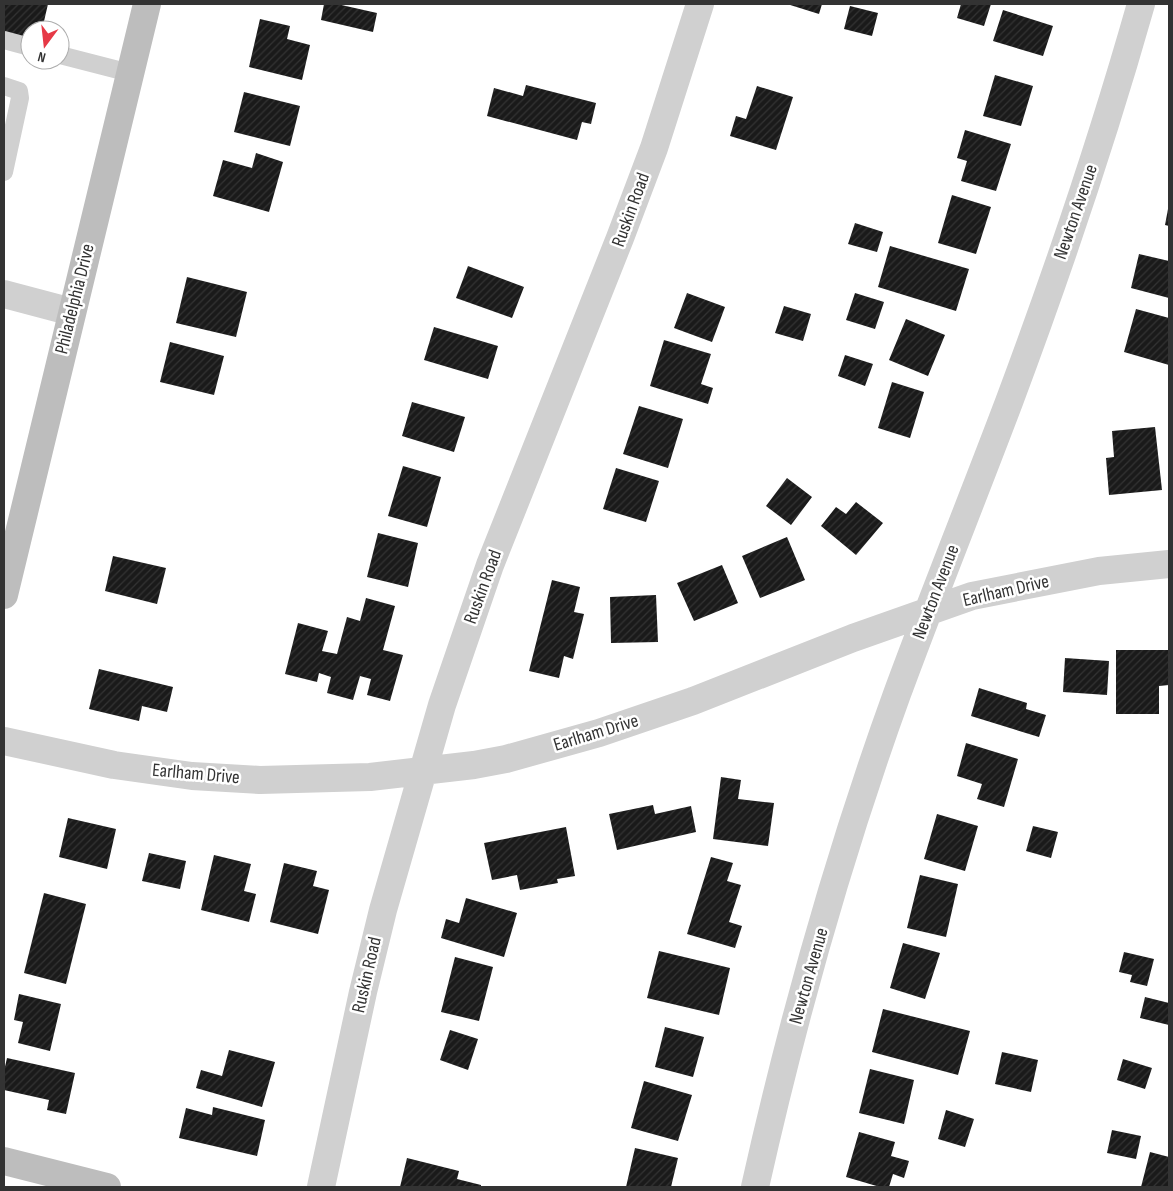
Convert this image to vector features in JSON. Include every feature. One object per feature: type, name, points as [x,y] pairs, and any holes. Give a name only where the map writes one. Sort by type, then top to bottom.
[{"type":"main road","name":"Philadelphia Drive","points":[[4,595],[147,4]]},
{"type":"main road","points":[[4,1161],[70,1183],[107,1187]]},
{"type":"street","name":"Ruskin Road","points":[[321,1187],[382,910],[442,705],[490,565],[624,229],[654,148],[700,4]]},
{"type":"street","name":"Newton Avenue","points":[[755,1187],[802,998],[852,829],[896,697],[1009,401],[1082,200],[1141,4]]},
{"type":"street","points":[[4,294],[72,312]]},
{"type":"street","name":"Earlham Drive","points":[[4,741],[114,765],[192,776],[260,780],[370,778],[474,765],[506,759],[599,733],[693,701],[853,638],[972,596],[1089,573],[1169,564]]},
{"type":"lane","points":[[4,40],[20,44]]},
{"type":"lane","points":[[70,57],[130,72]]},
{"type":"lane","points":[[4,86],[19,91],[20,98],[4,172]]},
{"type":"building","points":[[4,4],[48,4],[44,20],[20,20],[20,38],[4,34]]},
{"type":"building","points":[[324,4],[337,4],[377,13],[373,32],[321,20]]},
{"type":"building","points":[[787,4],[822,4],[819,14]]},
{"type":"building","points":[[961,4],[991,4],[984,26],[957,18]]},
{"type":"building","points":[[850,6],[878,13],[872,36],[844,29]]},
{"type":"building","points":[[1003,10],[1053,26],[1043,56],[993,41]]},
{"type":"building","points":[[260,19],[290,26],[287,39],[310,45],[302,80],[249,67]]},
{"type":"building","points":[[995,75],[1033,86],[1021,126],[983,116]]},
{"type":"building","points":[[526,85],[596,103],[591,124],[582,122],[577,140],[487,116],[494,88],[523,96]]},
{"type":"building","points":[[757,86],[793,97],[776,150],[730,136],[736,116],[746,119]]},
{"type":"building","points":[[244,92],[300,106],[290,146],[234,132]]},
{"type":"building","points":[[965,130],[1011,144],[996,191],[961,181],[967,161],[957,158]]},
{"type":"building","points":[[256,153],[283,162],[269,212],[213,196],[223,160],[252,168]]},
{"type":"building","points":[[952,195],[991,207],[976,254],[938,243]]},
{"type":"building","points":[[1169,209],[1169,226],[1165,225]]},
{"type":"building","points":[[855,223],[883,232],[877,252],[848,244]]},
{"type":"building","points":[[890,246],[969,269],[956,311],[878,287]]},
{"type":"building","points":[[1139,254],[1169,261],[1169,298],[1131,288]]},
{"type":"building","points":[[468,266],[524,287],[512,318],[456,298]]},
{"type":"building","points":[[187,277],[247,292],[236,337],[176,323]]},
{"type":"building","points":[[687,293],[725,307],[712,342],[674,328]]},
{"type":"building","points":[[855,293],[884,302],[875,329],[846,320]]},
{"type":"building","points":[[784,306],[811,314],[803,341],[775,333]]},
{"type":"building","points":[[1136,309],[1169,318],[1169,365],[1124,352]]},
{"type":"building","points":[[906,319],[945,335],[928,376],[889,360]]},
{"type":"building","points":[[434,327],[498,346],[488,379],[424,360]]},
{"type":"building","points":[[664,340],[711,354],[701,384],[713,388],[708,404],[650,386]]},
{"type":"building","points":[[170,342],[224,356],[214,395],[160,382]]},
{"type":"building","points":[[845,355],[873,364],[865,386],[838,376]]},
{"type":"building","points":[[892,382],[924,392],[910,438],[878,428]]},
{"type":"building","points":[[412,402],[465,417],[454,452],[402,436]]},
{"type":"building","points":[[639,406],[683,419],[668,468],[623,454]]},
{"type":"building","points":[[1155,427],[1162,490],[1109,495],[1106,458],[1114,457],[1112,431]]},
{"type":"building","points":[[403,466],[441,477],[427,527],[388,516]]},
{"type":"building","points":[[616,468],[659,481],[646,522],[603,509]]},
{"type":"building","points":[[787,478],[812,497],[791,525],[766,506]]},
{"type":"building","points":[[856,502],[883,523],[856,555],[821,526],[836,507],[846,514]]},
{"type":"building","points":[[378,533],[418,543],[408,587],[367,577]]},
{"type":"building","points":[[787,537],[805,580],[760,598],[742,556]]},
{"type":"building","points":[[113,556],[166,568],[157,604],[105,591]]},
{"type":"building","points":[[722,565],[738,603],[694,621],[677,583]]},
{"type":"building","points":[[552,580],[580,587],[574,612],[584,614],[573,659],[564,656],[559,678],[529,671]]},
{"type":"building","points":[[656,595],[658,642],[611,643],[610,597]]},
{"type":"building","points":[[366,598],[395,606],[383,650],[403,655],[390,701],[367,695],[371,679],[360,676],[353,700],[327,693],[331,677],[319,673],[317,682],[285,674],[298,623],[328,631],[322,651],[337,654],[347,617],[360,621]]},
{"type":"building","points":[[1116,650],[1169,650],[1169,685],[1159,686],[1159,714],[1116,714]]},
{"type":"building","points":[[1065,658],[1109,661],[1107,695],[1063,692]]},
{"type":"building","points":[[99,669],[173,687],[167,712],[142,706],[139,721],[89,709]]},
{"type":"building","points":[[979,688],[1027,703],[1026,709],[1046,715],[1039,737],[971,716]]},
{"type":"building","points":[[966,743],[1018,759],[1004,807],[977,799],[982,784],[957,776]]},
{"type":"building","points":[[721,777],[741,780],[738,799],[774,803],[768,846],[713,839]]},
{"type":"building","points":[[653,805],[655,814],[691,806],[696,832],[617,850],[609,814]]},
{"type":"building","points":[[937,814],[978,826],[965,871],[924,859]]},
{"type":"building","points":[[68,818],[116,829],[107,869],[59,857]]},
{"type":"building","points":[[1033,826],[1058,832],[1051,858],[1026,851]]},
{"type":"building","points":[[566,827],[575,876],[557,879],[558,883],[520,890],[517,875],[492,880],[484,843]]},
{"type":"building","points":[[149,853],[186,861],[180,889],[142,881]]},
{"type":"building","points":[[214,855],[251,864],[244,891],[256,894],[249,922],[201,910]]},
{"type":"building","points":[[711,857],[733,863],[727,881],[741,885],[729,922],[742,926],[735,948],[687,934]]},
{"type":"building","points":[[284,863],[317,871],[313,886],[329,890],[318,934],[270,922]]},
{"type":"building","points":[[920,875],[958,884],[946,937],[907,928]]},
{"type":"building","points":[[44,893],[86,904],[66,984],[24,973]]},
{"type":"building","points":[[466,898],[517,913],[504,957],[441,938],[446,919],[459,923]]},
{"type":"building","points":[[903,943],[940,953],[925,999],[890,988]]},
{"type":"building","points":[[659,951],[730,968],[719,1015],[647,998]]},
{"type":"building","points":[[1124,952],[1154,959],[1147,986],[1130,982],[1132,975],[1119,972]]},
{"type":"building","points":[[455,957],[493,967],[479,1021],[441,1012]]},
{"type":"building","points":[[19,994],[61,1004],[50,1051],[18,1043],[23,1022],[14,1020]]},
{"type":"building","points":[[1145,997],[1169,1003],[1169,1025],[1140,1018]]},
{"type":"building","points":[[883,1009],[970,1031],[958,1075],[872,1052]]},
{"type":"building","points":[[665,1027],[704,1037],[693,1077],[655,1067]]},
{"type":"building","points":[[450,1030],[478,1039],[468,1070],[440,1060]]},
{"type":"building","points":[[229,1050],[275,1062],[262,1107],[196,1088],[201,1070],[222,1076]]},
{"type":"building","points":[[1002,1052],[1038,1060],[1031,1092],[995,1084]]},
{"type":"building","points":[[7,1058],[75,1073],[66,1114],[47,1110],[49,1100],[4,1090],[4,1071]]},
{"type":"building","points":[[1123,1059],[1152,1068],[1145,1089],[1117,1080]]},
{"type":"building","points":[[870,1069],[914,1080],[904,1124],[859,1113]]},
{"type":"building","points":[[644,1081],[692,1095],[678,1141],[631,1128]]},
{"type":"building","points":[[213,1107],[265,1120],[257,1156],[179,1138],[186,1108],[212,1115]]},
{"type":"building","points":[[946,1110],[974,1119],[965,1147],[938,1139]]},
{"type":"building","points":[[1112,1130],[1141,1136],[1136,1159],[1107,1153]]},
{"type":"building","points":[[859,1132],[895,1142],[891,1156],[909,1161],[904,1178],[893,1174],[889,1187],[880,1187],[846,1177]]},
{"type":"building","points":[[635,1148],[678,1158],[671,1187],[626,1187]]},
{"type":"building","points":[[1150,1152],[1169,1157],[1169,1187],[1141,1187]]},
{"type":"building","points":[[407,1158],[459,1171],[457,1179],[481,1185],[481,1187],[400,1187]]}]
